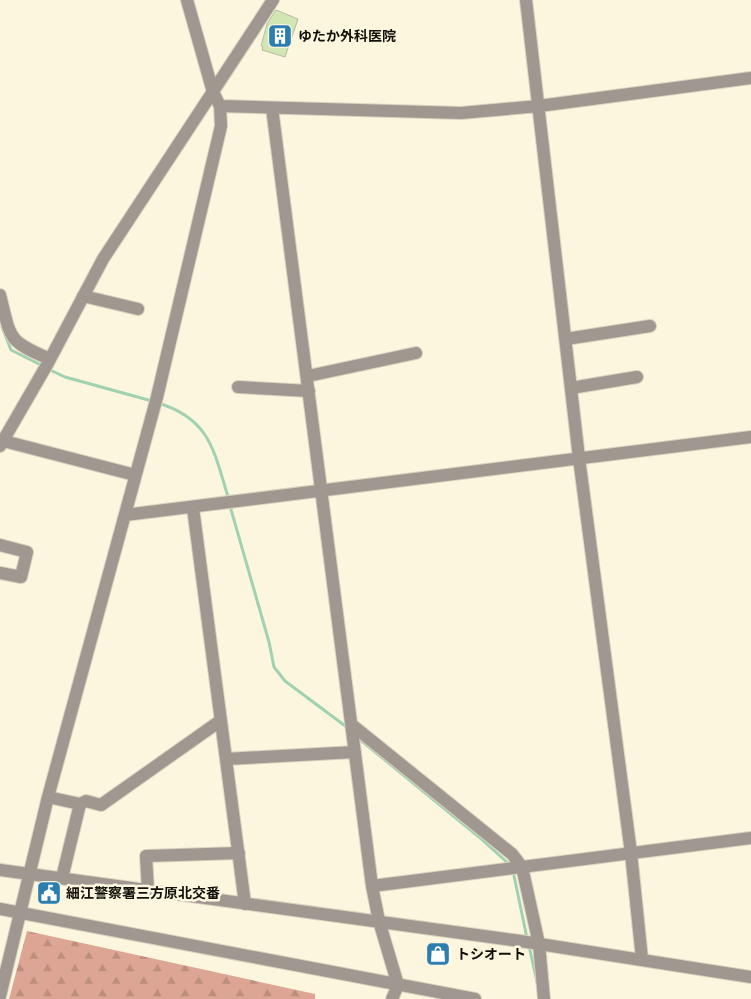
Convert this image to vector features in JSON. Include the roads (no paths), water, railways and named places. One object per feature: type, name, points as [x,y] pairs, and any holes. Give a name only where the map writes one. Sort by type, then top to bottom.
[{"type":"street","points":[[135,475],[1,442],[47,365],[103,258],[273,0]]},
{"type":"street","points":[[0,996],[22,913],[29,874],[48,797],[156,402],[221,126],[220,106],[183,1]]},
{"type":"street","points":[[524,1],[539,106],[579,458],[632,853],[642,959]]},
{"type":"street","points":[[220,106],[461,113],[539,106],[751,78]]},
{"type":"street","points":[[272,108],[308,376],[308,391],[372,886],[378,922],[398,985],[392,999]]},
{"type":"street","points":[[0,295],[13,340],[47,365]]},
{"type":"street","points":[[83,296],[138,309]]},
{"type":"street","points":[[566,339],[650,326]]},
{"type":"street","points":[[308,376],[416,353]]},
{"type":"street","points":[[571,388],[636,377]]},
{"type":"street","points":[[238,387],[308,391]]},
{"type":"street","points":[[125,515],[751,437]]},
{"type":"street","points":[[193,508],[245,904]]},
{"type":"street","points":[[0,545],[27,552],[21,577],[0,573]]},
{"type":"street","points":[[48,797],[80,804],[86,801],[101,805],[220,721]]},
{"type":"street","points":[[352,727],[512,854],[520,868],[537,944],[544,999]]},
{"type":"street","points":[[226,759],[354,747]]},
{"type":"street","points":[[62,878],[80,804]]},
{"type":"street","points":[[372,886],[751,838]]},
{"type":"street","points":[[148,890],[146,856],[239,853]]},
{"type":"street","points":[[0,870],[520,941],[751,977]]},
{"type":"street","points":[[0,909],[475,999]]},
{"type":"waterway","points":[[2,327],[11,350],[43,366]]},
{"type":"waterway","points":[[48,369],[65,377],[152,401]]},
{"type":"waterway","points":[[158,403],[176,410],[200,428],[214,452],[229,500]]},
{"type":"waterway","points":[[230,506],[269,642],[274,667],[285,681],[348,728]]},
{"type":"waterway","points":[[358,738],[479,837],[510,865]]},
{"type":"waterway","points":[[513,871],[527,938]]},
{"type":"waterway","points":[[529,946],[537,982]]},
{"type":"place","name":"ゆたか外科医院","points":[[280,36]]},
{"type":"place","name":"細江警察署三方原北交番","points":[[49,893]]},
{"type":"place","name":"トシオート","points":[[438,954]]}]
